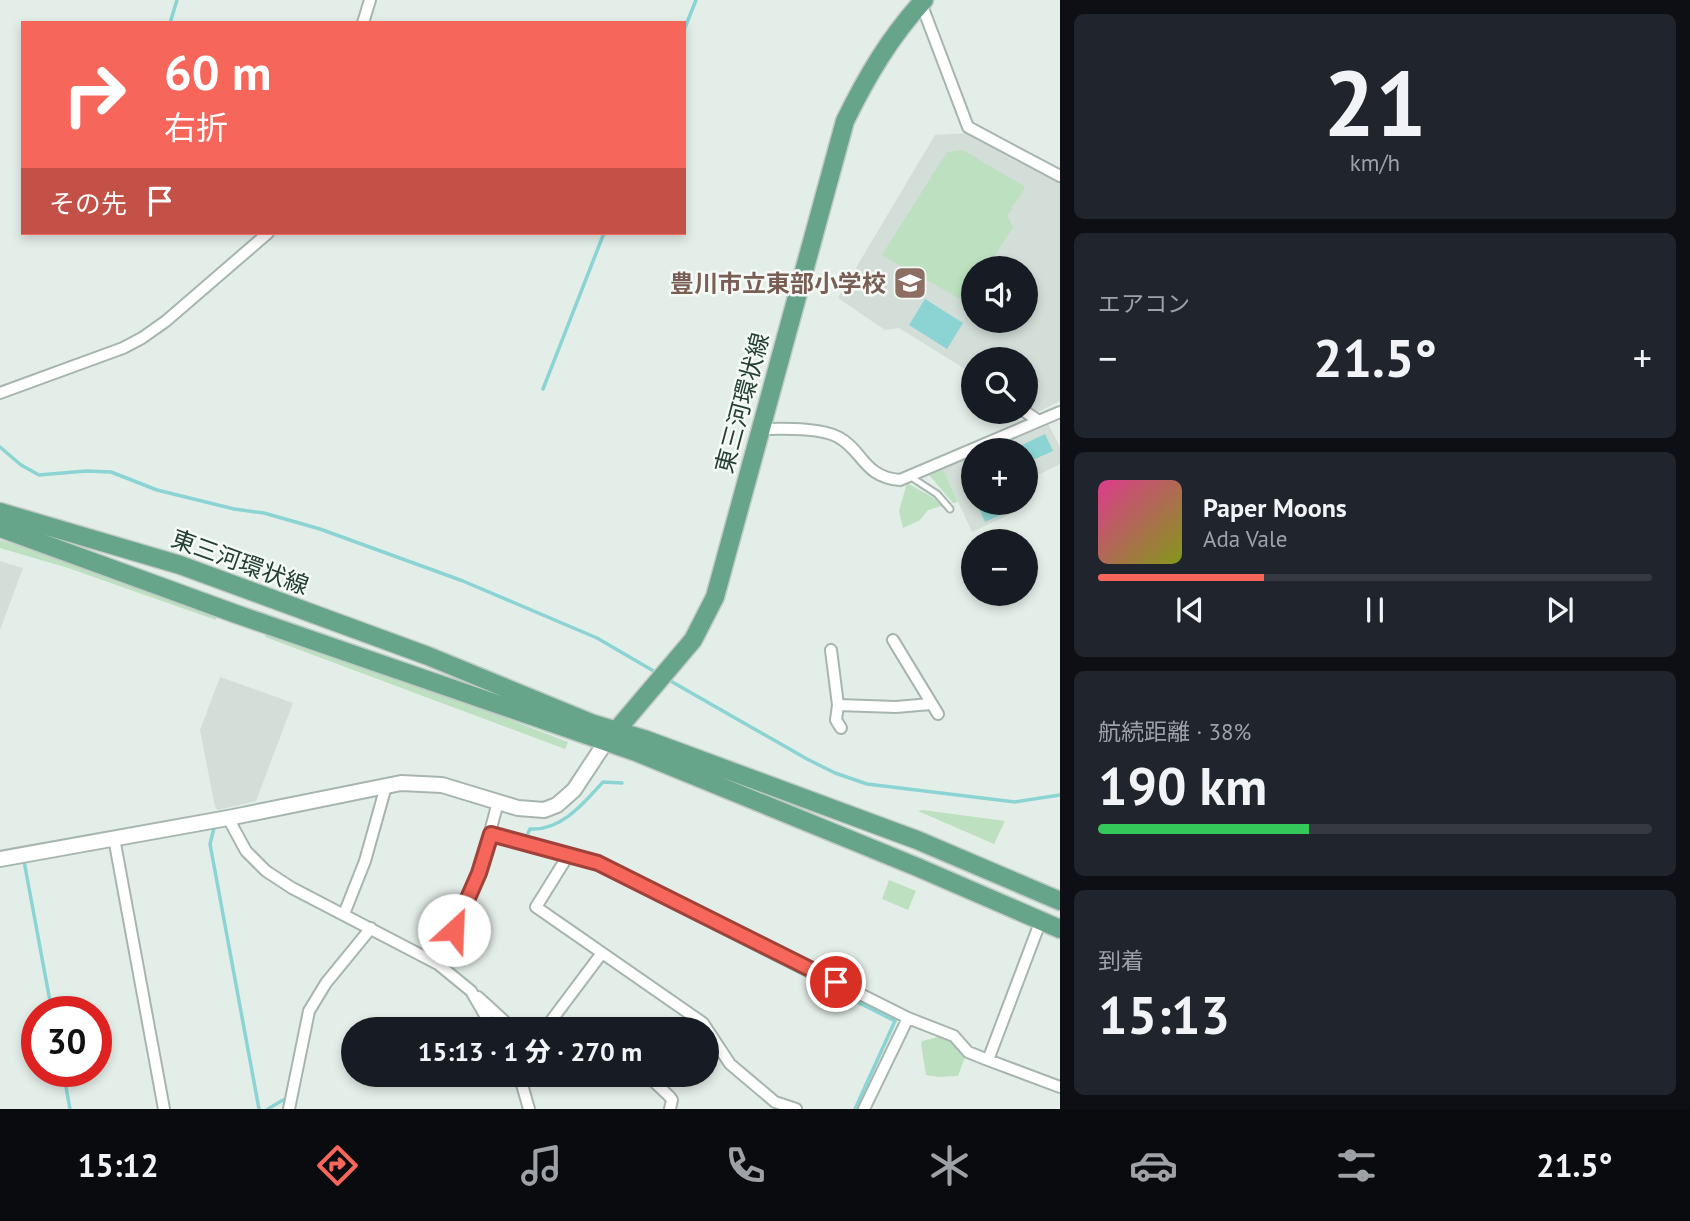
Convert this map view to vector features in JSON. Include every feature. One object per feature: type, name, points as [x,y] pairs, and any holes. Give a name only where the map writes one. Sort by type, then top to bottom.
[{"type":"main road","name":"東三河環状線","points":[[611,737],[693,640],[715,597],[845,121],[868,74],[887,44],[922,2]]},
{"type":"main road","name":"東三河環状線","points":[[0,512],[180,565],[428,656],[591,723],[636,752],[1060,929]]},
{"type":"main road","name":"東三河環状線","points":[[0,528],[236,614],[917,840],[1060,901]]},
{"type":"street","points":[[364,21],[370,0]]},
{"type":"street","points":[[922,2],[968,127],[1060,176]]},
{"type":"street","points":[[0,393],[123,348],[142,338],[166,321],[266,235]]},
{"type":"street","points":[[761,429],[822,432],[837,436],[877,474],[892,479],[911,477],[1060,412]]},
{"type":"street","points":[[893,640],[939,714]]},
{"type":"street","points":[[831,650],[838,705],[836,720],[841,728]]},
{"type":"street","points":[[838,705],[896,707],[931,704]]},
{"type":"street","points":[[0,859],[228,818],[401,783],[429,783],[538,811],[556,805],[574,790],[611,737]]},
{"type":"street","points":[[344,914],[365,861],[386,786]]},
{"type":"street","points":[[438,964],[479,873],[498,802]]},
{"type":"street","points":[[228,818],[246,851],[266,871],[292,888],[438,964],[500,1017]]},
{"type":"street","points":[[491,834],[598,863],[908,1018],[954,1035],[968,1052],[1060,1087]]},
{"type":"street","points":[[114,838],[164,1109]]},
{"type":"street","points":[[569,854],[536,907],[703,1023],[730,1064],[771,1105],[796,1109]]},
{"type":"street","points":[[988,1060],[1041,920]]},
{"type":"street","points":[[289,1109],[309,1011],[326,983],[370,928]]},
{"type":"street","points":[[554,1017],[602,953]]},
{"type":"street","points":[[471,991],[486,1017]]},
{"type":"street","points":[[864,1109],[908,1018]]},
{"type":"street","points":[[523,1087],[529,1109]]},
{"type":"street","points":[[660,1087],[672,1100],[670,1109]]},
{"type":"lane","points":[[911,477],[937,494],[950,509]]},
{"type":"shaded area","name":"豊川市立東部小学校","points":[[968,133],[1060,183],[1060,401],[1038,412],[1038,347],[961,347],[961,367],[899,328],[885,330],[838,298],[935,135]]},
{"type":"shaded area","points":[[1048,424],[1060,447],[1060,464],[1038,475],[1038,438],[1016,438]]},
{"type":"shaded area","points":[[961,461],[961,508],[943,469]]},
{"type":"shaded area","points":[[964,515],[1008,515],[978,529],[971,529]]},
{"type":"shaded area","points":[[0,561],[23,568],[0,630]]},
{"type":"shaded area","points":[[220,677],[293,703],[256,801],[218,810],[215,807],[200,730]]},
{"type":"green space","points":[[963,150],[1025,187],[1007,216],[1013,227],[995,256],[961,256],[961,300],[882,255],[947,152]]},
{"type":"green space","points":[[943,469],[958,502],[953,503],[929,475]]},
{"type":"green space","points":[[907,483],[934,498],[942,506],[928,510],[920,520],[903,528],[899,511]]},
{"type":"green space","points":[[0,540],[218,613],[216,620],[68,568],[0,548]]},
{"type":"green space","points":[[267,631],[401,678],[568,742],[565,749],[265,637]]},
{"type":"green space","points":[[918,811],[1005,821],[994,844]]},
{"type":"green space","points":[[889,880],[916,891],[908,910],[882,899]]},
{"type":"green space","points":[[942,1036],[950,1038],[965,1057],[958,1076],[926,1075],[922,1041]]},
{"type":"water","points":[[925,299],[961,322],[947,349],[909,325]]},
{"type":"water","points":[[1045,434],[1053,451],[1038,458],[1036,438]]},
{"type":"water","points":[[982,515],[1000,515],[985,522]]},
{"type":"waterway","points":[[171,21],[177,0]]},
{"type":"waterway","points":[[686,25],[696,0]]},
{"type":"waterway","points":[[543,389],[603,235]]},
{"type":"waterway","points":[[0,447],[21,465],[39,475],[111,472],[157,490],[234,509],[264,513],[320,529],[463,581],[597,638],[657,673]]},
{"type":"waterway","points":[[667,679],[807,759],[835,773],[867,784],[1015,802],[1060,795]]},
{"type":"waterway","points":[[528,833],[530,829],[562,821],[580,807],[603,782],[622,783]]},
{"type":"waterway","points":[[214,828],[210,844],[259,1109]]},
{"type":"waterway","points":[[24,861],[49,996]]},
{"type":"waterway","points":[[587,865],[895,1021],[855,1109]]},
{"type":"waterway","points":[[66,1087],[70,1109]]},
{"type":"waterway","points":[[268,1109],[283,1100]]},
{"type":"place","name":"豊川市立東部小学校","points":[[910,283]]},
{"type":"route","points":[[454,930],[479,873],[491,834],[598,863],[836,982]]}]
